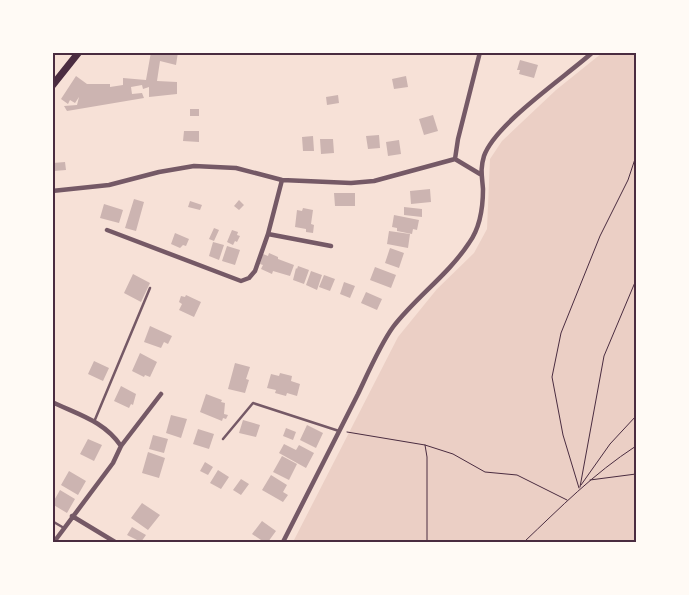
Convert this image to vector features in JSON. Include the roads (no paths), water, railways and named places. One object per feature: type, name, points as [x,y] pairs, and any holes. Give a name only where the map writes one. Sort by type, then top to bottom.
[{"type":"main road","points":[[52,86],[79,52]]},
{"type":"street","points":[[455,159],[458,139],[480,52]]},
{"type":"street","points":[[283,542],[393,328],[472,239],[478,226],[481,209],[483,187],[480,174],[485,154],[500,130],[593,52]]},
{"type":"street","points":[[52,192],[109,185],[159,172],[194,166],[236,168],[282,180],[327,183],[374,180],[455,159],[480,174]]},
{"type":"street","points":[[107,230],[240,281],[249,278],[255,271],[268,234],[282,180]]},
{"type":"street","points":[[268,234],[330,246]]},
{"type":"street","points":[[54,542],[113,463],[121,446],[161,394]]},
{"type":"street","points":[[52,402],[109,431],[121,446]]},
{"type":"street","points":[[72,516],[115,542]]},
{"type":"lane","points":[[94,422],[150,288]]},
{"type":"lane","points":[[224,439],[253,403],[339,430]]},
{"type":"lane","points":[[52,521],[64,528]]}]
